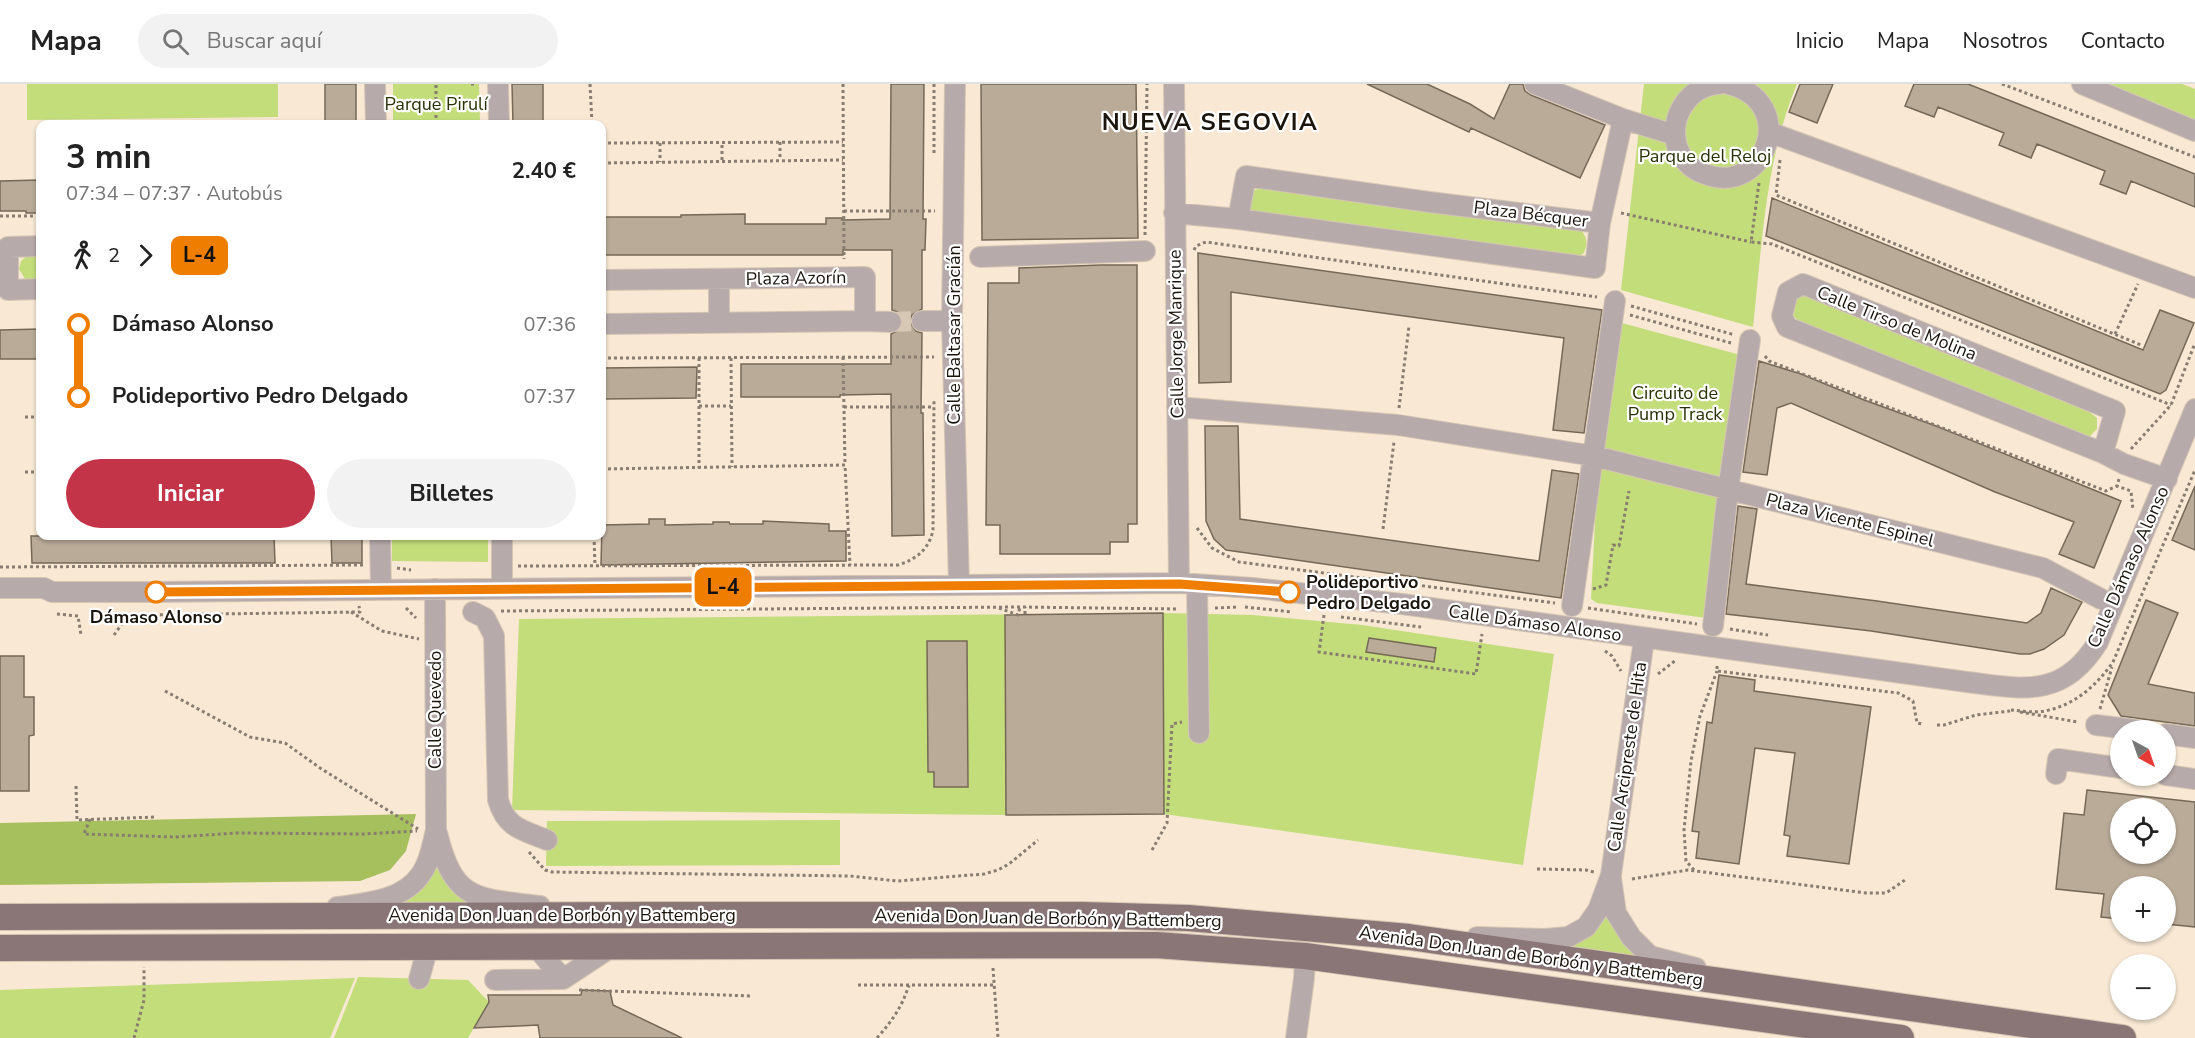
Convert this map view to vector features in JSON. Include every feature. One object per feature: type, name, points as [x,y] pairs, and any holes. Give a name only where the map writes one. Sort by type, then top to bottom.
[{"type":"main road","name":"Avenida Don Juan de Borbón y Battemberg","points":[[0,917],[613,915],[1165,917],[1409,937],[2124,1038]]},
{"type":"main road","name":"Avenida Don Juan de Borbón y Battemberg","points":[[0,948],[1156,945],[1305,956],[1901,1038]]},
{"type":"street","points":[[375,84],[375,120]]},
{"type":"street","points":[[498,84],[499,120]]},
{"type":"street","name":"Calle Baltasar Gracián","points":[[956,84],[952,321],[959,585]]},
{"type":"street","name":"Calle Jorge Manrique","points":[[1173,84],[1177,407],[1188,584],[1197,610],[1199,727]]},
{"type":"street","points":[[1535,84],[1623,119],[1675,135]]},
{"type":"street","points":[[1719,84],[1712,84],[1699,90],[1688,98],[1680,109],[1675,121],[1675,135],[1678,150],[1686,162],[1698,172],[1712,177],[1726,178],[1741,174],[1754,166],[1776,134]]},
{"type":"street","points":[[1728,84],[1740,87],[1752,94],[1761,104],[1776,134],[2195,288]]},
{"type":"street","points":[[2082,84],[2195,131]]},
{"type":"street","points":[[1602,216],[1623,119]]},
{"type":"street","name":"Plaza Bécquer","points":[[1174,213],[1238,219],[1594,268],[1602,216],[1429,202],[1246,176],[1238,219]]},
{"type":"street","points":[[36,246],[8,247],[4,290],[36,289]]},
{"type":"street","points":[[980,256],[1145,251]]},
{"type":"street","name":"Plaza Azorín","points":[[606,280],[865,278],[865,321]]},
{"type":"street","name":"Plaza Azorín","points":[[719,279],[719,322]]},
{"type":"street","name":"Calle Tirso de Molina","points":[[2103,453],[2115,411],[1803,284],[1788,292],[1782,316],[1787,327],[2103,453],[2124,464],[2167,479]]},
{"type":"street","points":[[1573,600],[1615,306]]},
{"type":"street","points":[[922,321],[952,321]]},
{"type":"street","points":[[606,324],[891,322]]},
{"type":"street","points":[[1713,626],[1728,490],[1750,344]]},
{"type":"street","name":"Plaza Vicente Espinel","points":[[1177,407],[1398,425],[1594,456],[2043,568],[2101,599]]},
{"type":"street","name":"Calle Dámaso Alonso","points":[[0,600],[31,600],[52,592],[1188,584],[1253,588],[1402,604],[1644,639],[2022,689],[2047,686],[2057,681],[2084,663],[2098,642],[2195,409]]},
{"type":"street","points":[[380,540],[381,590]]},
{"type":"street","points":[[502,540],[502,589]]},
{"type":"street","name":"Calle Dámaso Alonso","points":[[0,588],[33,587],[44,588],[52,592]]},
{"type":"street","name":"Calle Quevedo","points":[[264,917],[382,900],[403,891],[422,874],[429,858],[436,830],[435,589]]},
{"type":"street","points":[[474,612],[485,618],[494,636],[498,800],[502,813],[516,828],[547,840]]},
{"type":"street","name":"Calle Arcipreste de Hita","points":[[1409,937],[1545,939],[1568,937],[1586,927],[1598,910],[1644,639]]},
{"type":"street","points":[[2096,725],[2110,727]]},
{"type":"street","points":[[2176,735],[2195,738]]},
{"type":"street","points":[[2056,774],[2058,759],[2110,766]]},
{"type":"street","points":[[2176,776],[2195,779]]},
{"type":"street","name":"Calle Quevedo","points":[[436,830],[444,859],[452,875],[459,885],[473,894],[488,899],[613,915]]},
{"type":"street","name":"Calle Arcipreste de Hita","points":[[1604,874],[1616,913],[1631,937],[1650,956],[1802,993]]},
{"type":"street","points":[[536,946],[567,985]]},
{"type":"street","points":[[419,979],[428,947]]},
{"type":"street","points":[[495,980],[567,985],[610,948]]},
{"type":"street","points":[[1296,1038],[1305,956]]},
{"type":"path","points":[[436,84],[436,120]]},
{"type":"path","points":[[471,84],[477,84]]},
{"type":"path","points":[[591,84],[592,120]]},
{"type":"path","points":[[843,84],[844,278]]},
{"type":"path","points":[[934,84],[934,153]]},
{"type":"path","points":[[1145,251],[1147,84]]},
{"type":"path","points":[[2002,84],[2195,157]]},
{"type":"path","points":[[1776,134],[1776,195],[2141,345]]},
{"type":"path","points":[[722,142],[722,160]]},
{"type":"path","points":[[780,142],[780,160]]},
{"type":"path","points":[[606,143],[843,142]]},
{"type":"path","points":[[660,143],[660,162]]},
{"type":"path","points":[[1751,243],[1763,154]]},
{"type":"path","points":[[606,163],[843,160]]},
{"type":"path","points":[[844,212],[935,211]]},
{"type":"path","points":[[0,216],[36,216]]},
{"type":"path","points":[[1602,216],[1751,243],[1772,244],[2171,405]]},
{"type":"path","points":[[1192,253],[1196,246],[1206,242],[1601,297],[1615,306],[1750,344],[1769,361],[2106,491],[2117,486],[2131,491],[2133,513]]},
{"type":"path","points":[[2115,334],[2144,269]]},
{"type":"path","points":[[1615,306],[1750,344]]},
{"type":"path","points":[[2128,453],[2171,405],[2195,343]]},
{"type":"path","points":[[843,357],[850,565]]},
{"type":"path","points":[[606,358],[934,357],[934,367]]},
{"type":"path","points":[[699,358],[699,468]]},
{"type":"path","points":[[731,358],[732,467]]},
{"type":"path","points":[[512,561],[516,566],[521,567],[898,565],[922,553],[931,540],[934,397]]},
{"type":"path","points":[[699,406],[731,406]]},
{"type":"path","points":[[844,407],[934,408]]},
{"type":"path","points":[[26,417],[36,417]]},
{"type":"path","points":[[606,469],[845,465]]},
{"type":"path","points":[[1937,725],[1944,726],[1976,715],[2011,710],[2096,725],[2113,662],[2195,470]]},
{"type":"path","points":[[2117,486],[2121,471]]},
{"type":"path","points":[[26,472],[36,472]]},
{"type":"path","points":[[1573,600],[1606,585],[1613,545],[1619,546],[1629,491]]},
{"type":"path","points":[[1195,524],[1212,548],[1239,562],[1573,600],[1768,634]]},
{"type":"path","points":[[594,540],[595,567]]},
{"type":"path","points":[[392,561],[400,570],[411,570]]},
{"type":"path","points":[[0,567],[366,565]]},
{"type":"path","points":[[114,635],[124,621],[143,615],[360,612],[359,602]]},
{"type":"path","points":[[474,612],[996,607],[1197,610],[1237,606],[1302,613]]},
{"type":"path","points":[[996,607],[1018,615],[1020,607]]},
{"type":"path","points":[[1025,607],[1025,615]]},
{"type":"path","points":[[351,612],[382,631],[424,640]]},
{"type":"path","points":[[57,614],[78,616],[81,635]]},
{"type":"path","points":[[1313,614],[1324,615],[1319,652],[1476,674],[1482,634],[1471,632]]},
{"type":"path","points":[[1335,617],[1426,627]]},
{"type":"path","points":[[1596,649],[1605,650],[1612,656],[1618,663],[1624,681],[1651,686],[1654,678],[1683,656]]},
{"type":"path","points":[[1696,871],[1686,861],[1684,830],[1691,761],[1700,716],[1717,671],[1717,659]]},
{"type":"path","points":[[1717,671],[1898,693],[1913,701],[1917,723],[1922,724]]},
{"type":"path","points":[[90,819],[84,834],[175,837],[422,831],[320,768],[285,743],[250,737],[165,691]]},
{"type":"path","points":[[1152,850],[1167,823],[1172,724],[1199,727]]},
{"type":"path","points":[[76,786],[77,820],[155,817]]},
{"type":"path","points":[[523,846],[545,870],[552,872],[850,876],[897,881],[984,874],[998,870],[1038,840]]},
{"type":"path","points":[[1537,869],[1586,870],[1604,874]]},
{"type":"path","points":[[1632,879],[1688,870],[1866,893],[1886,893],[1905,880]]},
{"type":"path","points":[[134,1038],[144,1000],[143,947]]},
{"type":"path","points":[[993,968],[998,1038]]},
{"type":"path","points":[[567,985],[752,996]]},
{"type":"path","points":[[858,985],[993,985]]},
{"type":"path","points":[[876,1038],[903,1004],[909,985]]},
{"type":"green space","points":[[27,84],[278,84],[278,117],[27,120]]},
{"type":"green space","name":"Parque Pirulí","points":[[393,84],[479,84],[480,120],[393,120]]},
{"type":"green space","name":"Parque del Reloj","points":[[1644,84],[1797,84],[1786,113],[1771,173],[1753,327],[1621,290]]},
{"type":"green space","points":[[2103,84],[2182,84],[2195,89],[2195,121]]},
{"type":"green space","points":[[1265,186],[1581,230],[1586,239],[1586,245],[1583,254],[1577,256],[1253,214],[1247,199],[1253,191]]},
{"type":"green space","points":[[29,254],[36,254],[36,281],[25,279],[19,269],[21,261]]},
{"type":"green space","points":[[1800,295],[1815,297],[2088,411],[2097,418],[2097,429],[2090,436],[2082,437],[1801,323],[1790,313],[1792,303]]},
{"type":"green space","name":"Circuito de Pump Track","points":[[1618,322],[1748,357],[1730,480],[1603,451]]},
{"type":"green space","points":[[1598,466],[1728,490],[1706,618],[1597,603],[1591,599]]},
{"type":"green space","points":[[392,540],[488,540],[488,562],[392,561]]},
{"type":"green space","points":[[1163,613],[1253,615],[1362,625],[1554,654],[1523,865],[1164,814],[1006,815],[512,810],[519,619]]},
{"type":"green space","points":[[416,814],[406,851],[390,870],[360,881],[0,885],[0,823]]},
{"type":"green space","points":[[840,820],[840,865],[546,866],[547,821]]},
{"type":"green space","points":[[436,855],[485,907],[396,907],[424,887],[431,874]]},
{"type":"green space","points":[[1608,903],[1613,927],[1629,949],[1649,963],[1561,948],[1592,932],[1605,913]]},
{"type":"green space","points":[[358,977],[468,980],[489,1002],[468,1038],[334,1038]]},
{"type":"green space","points":[[355,978],[330,1038],[0,1038],[0,990]]},
{"type":"building","points":[[325,84],[356,84],[356,120],[325,120]]},
{"type":"building","points":[[512,84],[543,84],[543,120],[513,120]]},
{"type":"building","points":[[891,84],[924,84],[923,219],[926,219],[925,250],[922,250],[922,309],[912,315],[910,322],[916,331],[922,333],[924,535],[892,536],[891,394],[840,395],[840,397],[741,397],[741,364],[891,364],[891,334],[901,329],[903,322],[898,312],[892,310],[892,250],[843,250],[843,255],[606,255],[606,217],[745,214],[745,224],[826,224],[826,218],[890,219]]},
{"type":"building","points":[[981,84],[1136,84],[1138,238],[982,240]]},
{"type":"building","points":[[1367,84],[1427,84],[1470,104],[1494,119],[1510,84],[1523,84],[1525,91],[1531,95],[1605,125],[1580,178],[1471,128],[1469,132]]},
{"type":"building","points":[[1800,84],[1833,84],[1817,123],[1789,112]]},
{"type":"building","points":[[1914,84],[1968,84],[2195,174],[2195,207],[2131,181],[2126,194],[2100,184],[2105,171],[2037,144],[2031,158],[1999,145],[2004,133],[1938,107],[1934,117],[1905,106]]},
{"type":"building","points":[[36,180],[36,213],[0,211],[0,181]]},
{"type":"building","points":[[1772,198],[2143,350],[2160,310],[2194,323],[2166,390],[2160,394],[1766,236]]},
{"type":"building","points":[[1198,253],[1602,310],[1584,433],[1553,430],[1564,338],[1231,292],[1231,382],[1199,383]]},
{"type":"building","points":[[1137,265],[1137,524],[1128,524],[1128,542],[1110,542],[1110,554],[1000,554],[1000,525],[986,525],[988,283],[1019,283],[1019,268]]},
{"type":"building","points":[[36,329],[36,359],[0,359],[0,330]]},
{"type":"building","points":[[1759,361],[1801,374],[1936,426],[2121,501],[2094,568],[2059,554],[2074,522],[1995,492],[1791,403],[1777,408],[1767,475],[1743,472]]},
{"type":"building","points":[[697,367],[696,398],[606,399],[606,368]]},
{"type":"building","points":[[1205,426],[1238,426],[1240,519],[1539,561],[1552,470],[1579,474],[1561,598],[1226,550],[1214,539],[1206,521]]},
{"type":"building","points":[[2195,486],[2195,550],[2172,540]]},
{"type":"building","points":[[1738,506],[1757,509],[1746,584],[2027,623],[2041,613],[2051,588],[2082,602],[2064,635],[2044,649],[2030,654],[1871,631],[1726,614]]},
{"type":"building","points":[[649,519],[665,519],[665,525],[713,524],[713,522],[763,524],[763,521],[829,524],[829,531],[846,531],[846,561],[601,565],[602,540],[606,540],[606,525],[649,524]]},
{"type":"building","points":[[31,536],[36,536],[36,540],[274,540],[275,563],[32,563]]},
{"type":"building","points":[[331,540],[362,540],[362,563],[332,563]]},
{"type":"building","points":[[2146,600],[2178,613],[2148,684],[2195,693],[2195,726],[2176,723],[2176,720],[2151,720],[2121,716],[2108,695]]},
{"type":"building","points":[[1163,613],[1164,814],[1006,815],[1005,615]]},
{"type":"building","points":[[1369,638],[1436,648],[1434,662],[1366,652]]},
{"type":"building","points":[[927,641],[967,641],[968,787],[934,787],[934,772],[928,772]]},
{"type":"building","points":[[0,656],[24,656],[24,697],[34,697],[34,735],[29,736],[29,791],[0,791]]},
{"type":"building","points":[[1719,675],[1755,680],[1754,691],[1871,707],[1849,864],[1787,856],[1790,836],[1784,835],[1795,753],[1755,748],[1739,864],[1696,858],[1699,832],[1692,831],[1707,722],[1712,723]]},
{"type":"building","points":[[2087,790],[2159,798],[2110,798],[2110,864],[2176,864],[2176,800],[2195,802],[2195,927],[2176,925],[2176,876],[2110,876],[2110,918],[2101,917],[2104,894],[2056,889],[2064,813],[2084,815]]},
{"type":"building","points":[[582,990],[610,991],[613,1005],[682,1038],[540,1038],[538,1025],[474,1028],[489,1002],[488,995],[581,995]]},
{"type":"tunnel","points":[[891,322],[922,321]]},
{"type":"bus line","name":"L-4","points":[[156,592],[1179,584],[1289,592]]},
{"type":"place","name":"Dámaso Alonso","points":[[156,592]]},
{"type":"place","name":"Polideportivo Pedro Delgado","points":[[1289,592]]},
{"type":"district","name":"NUEVA SEGOVIA","points":[[1210,122]]}]
